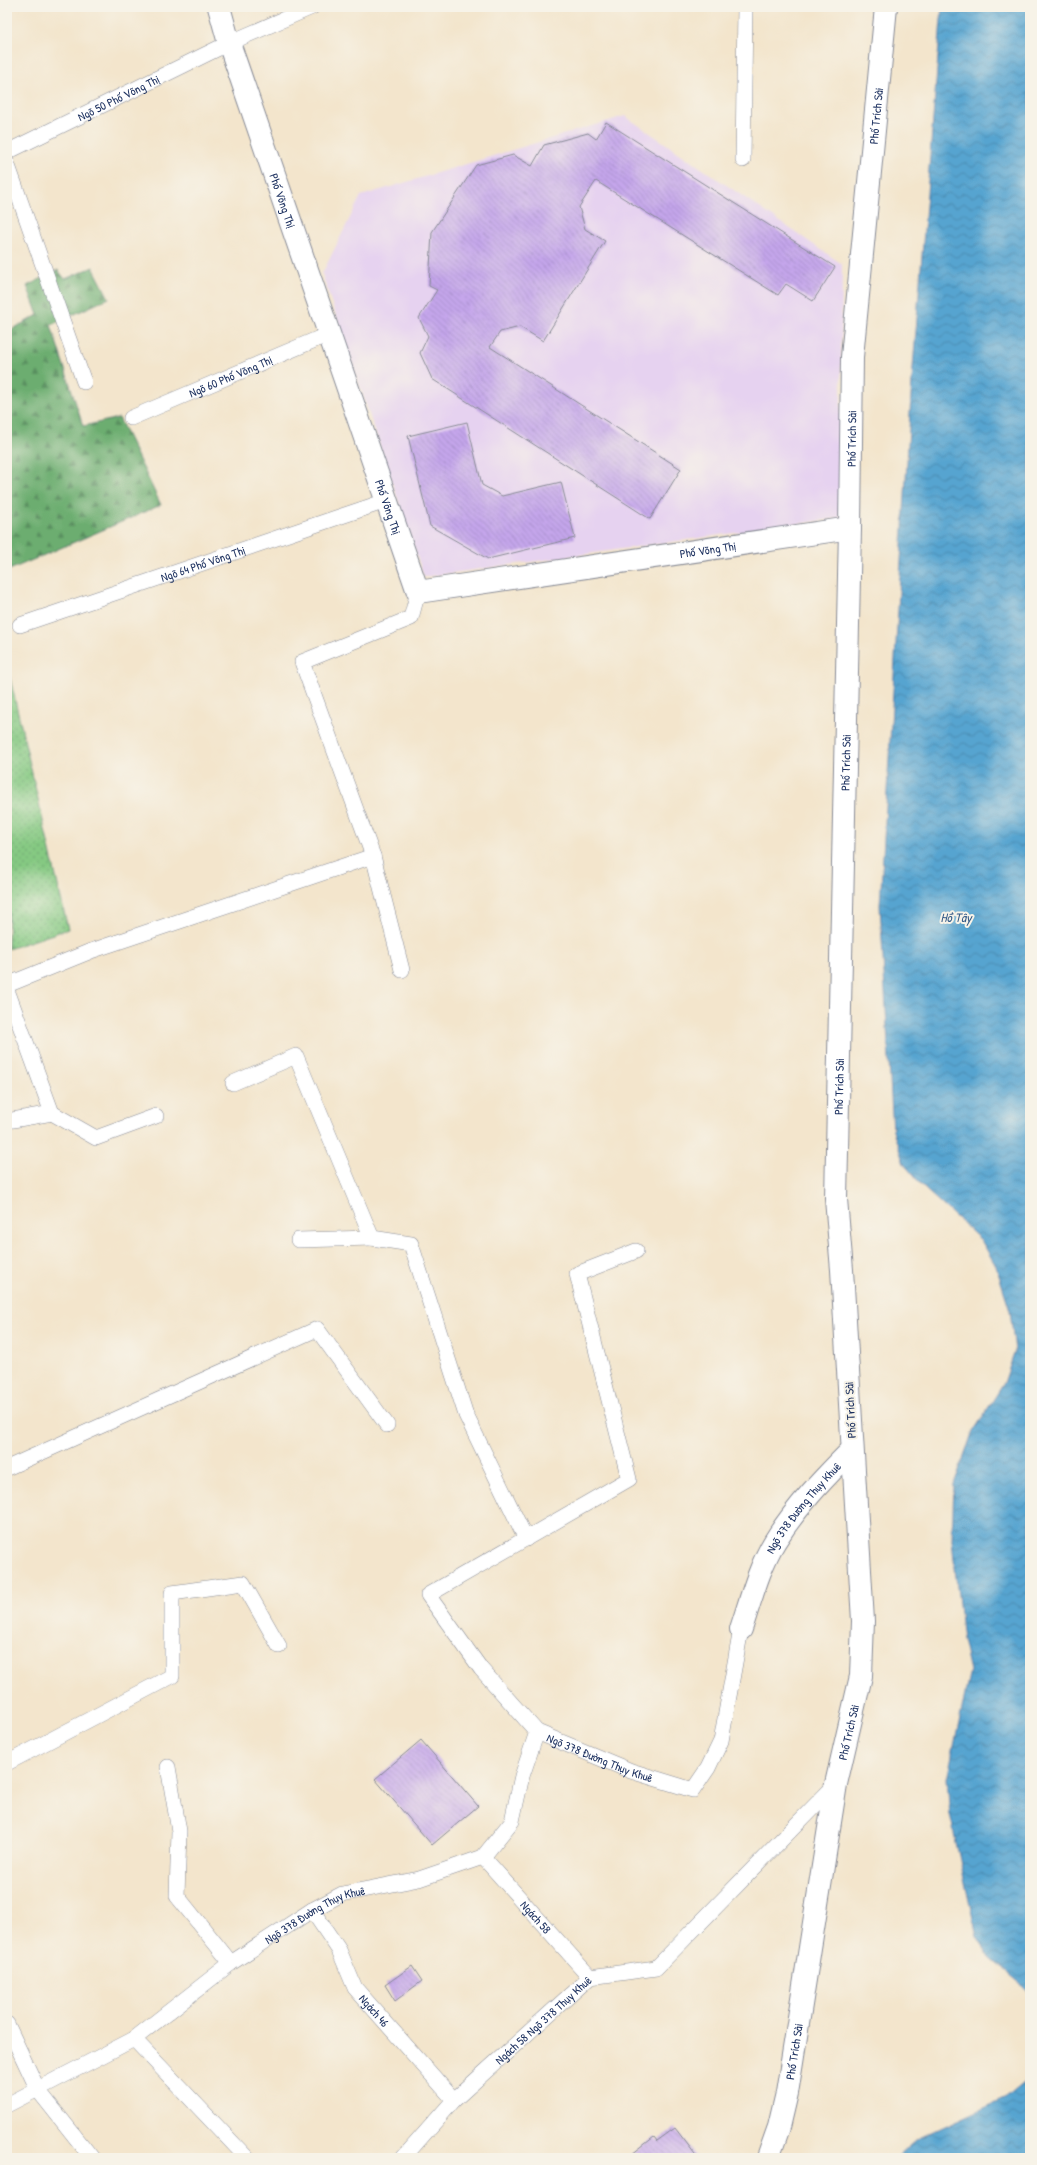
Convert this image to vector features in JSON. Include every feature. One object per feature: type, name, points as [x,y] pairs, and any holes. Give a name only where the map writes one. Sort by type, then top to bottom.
[{"type":"street","name":"Phố Võng Thị","points":[[219,7],[229,43],[418,592],[850,528]]},
{"type":"street","name":"Phố Trích Sài","points":[[768,2158],[779,2127],[787,2093],[836,1784],[861,1676],[863,1621],[842,1270],[836,1199],[850,528],[852,357],[886,7]]},
{"type":"street","name":"Ngõ 378 Đường Thụy Khuê","points":[[741,1629],[761,1569],[775,1541],[820,1482],[852,1450]]},
{"type":"lane","name":"Ngõ 50 Phố Võng Thị","points":[[7,152],[229,43],[312,7]]},
{"type":"lane","points":[[744,160],[745,7]]},
{"type":"lane","points":[[7,163],[84,382]]},
{"type":"lane","name":"Ngõ 60 Phố Võng Thị","points":[[131,418],[329,334]]},
{"type":"lane","name":"Ngõ 64 Phố Võng Thị","points":[[20,625],[386,501]]},
{"type":"lane","points":[[402,970],[373,856],[302,662],[411,618],[418,592]]},
{"type":"lane","points":[[7,985],[91,951],[373,856]]},
{"type":"lane","points":[[7,990],[52,1113]]},
{"type":"lane","points":[[233,1083],[296,1056],[372,1238]]},
{"type":"lane","points":[[7,1121],[52,1113],[96,1138],[156,1116]]},
{"type":"lane","points":[[298,1240],[372,1238],[411,1244],[466,1415],[526,1539]]},
{"type":"lane","points":[[537,1732],[481,1669],[428,1595],[629,1479],[577,1274],[636,1251]]},
{"type":"lane","points":[[7,1468],[317,1329],[387,1424]]},
{"type":"lane","points":[[7,1763],[172,1676],[172,1593],[243,1583],[279,1646]]},
{"type":"lane","name":"Ngõ 378 Đường Thụy Khuê","points":[[7,2105],[134,2040],[231,1963],[312,1910],[342,1894],[419,1879],[483,1857],[512,1821],[522,1776],[537,1732],[631,1771],[693,1790],[708,1768],[721,1741],[741,1629]]},
{"type":"lane","points":[[168,1767],[179,1831],[177,1896],[231,1963]]},
{"type":"lane","name":"Ngách 58 Ngõ 378 Thụy Khuê","points":[[403,2158],[454,2100],[590,1977],[656,1968],[836,1784]]},
{"type":"lane","name":"Ngách 58","points":[[483,1857],[590,1977]]},
{"type":"lane","name":"Ngách 46","points":[[312,1910],[339,1950],[355,1988],[454,2100]]},
{"type":"lane","points":[[7,2024],[38,2090],[92,2158]]},
{"type":"lane","points":[[134,2040],[247,2158]]},
{"type":"shaded area","points":[[625,116],[842,264],[840,518],[424,577],[322,274],[361,196]]},
{"type":"green space","points":[[93,267],[109,298],[51,325],[83,426],[119,418],[161,505],[7,571],[7,332],[38,315],[27,286],[58,270],[65,279]]},
{"type":"green space","points":[[7,665],[68,929],[8,949],[10,834],[7,829]]},
{"type":"water","name":"Hồ Tây","points":[[942,7],[1030,7],[1030,1995],[1026,1988],[990,1958],[977,1937],[950,1815],[947,1779],[970,1671],[963,1640],[952,1541],[954,1484],[973,1432],[1004,1383],[1015,1351],[1010,1310],[996,1266],[981,1240],[925,1189],[904,1164],[893,1131],[880,905],[912,380]]},
{"type":"water","points":[[1030,2078],[1030,2158],[896,2158],[917,2139],[1006,2098]]},
{"type":"building","points":[[606,122],[835,267],[813,301],[786,284],[778,295],[596,181],[579,207],[585,229],[605,241],[543,341],[520,327],[500,332],[490,347],[681,469],[650,519],[432,379],[420,353],[428,336],[419,318],[437,290],[429,286],[432,232],[476,165],[513,155],[532,166],[544,145],[588,133],[596,139]]},
{"type":"building","points":[[467,422],[482,485],[502,496],[561,482],[575,538],[488,559],[430,526],[408,436]]},
{"type":"building","points":[[421,1740],[478,1806],[432,1845],[375,1779]]},
{"type":"building","points":[[412,1966],[422,1981],[395,2001],[385,1985]]},
{"type":"building","points":[[675,2128],[698,2158],[635,2158],[632,2154],[654,2137],[657,2141]]}]
